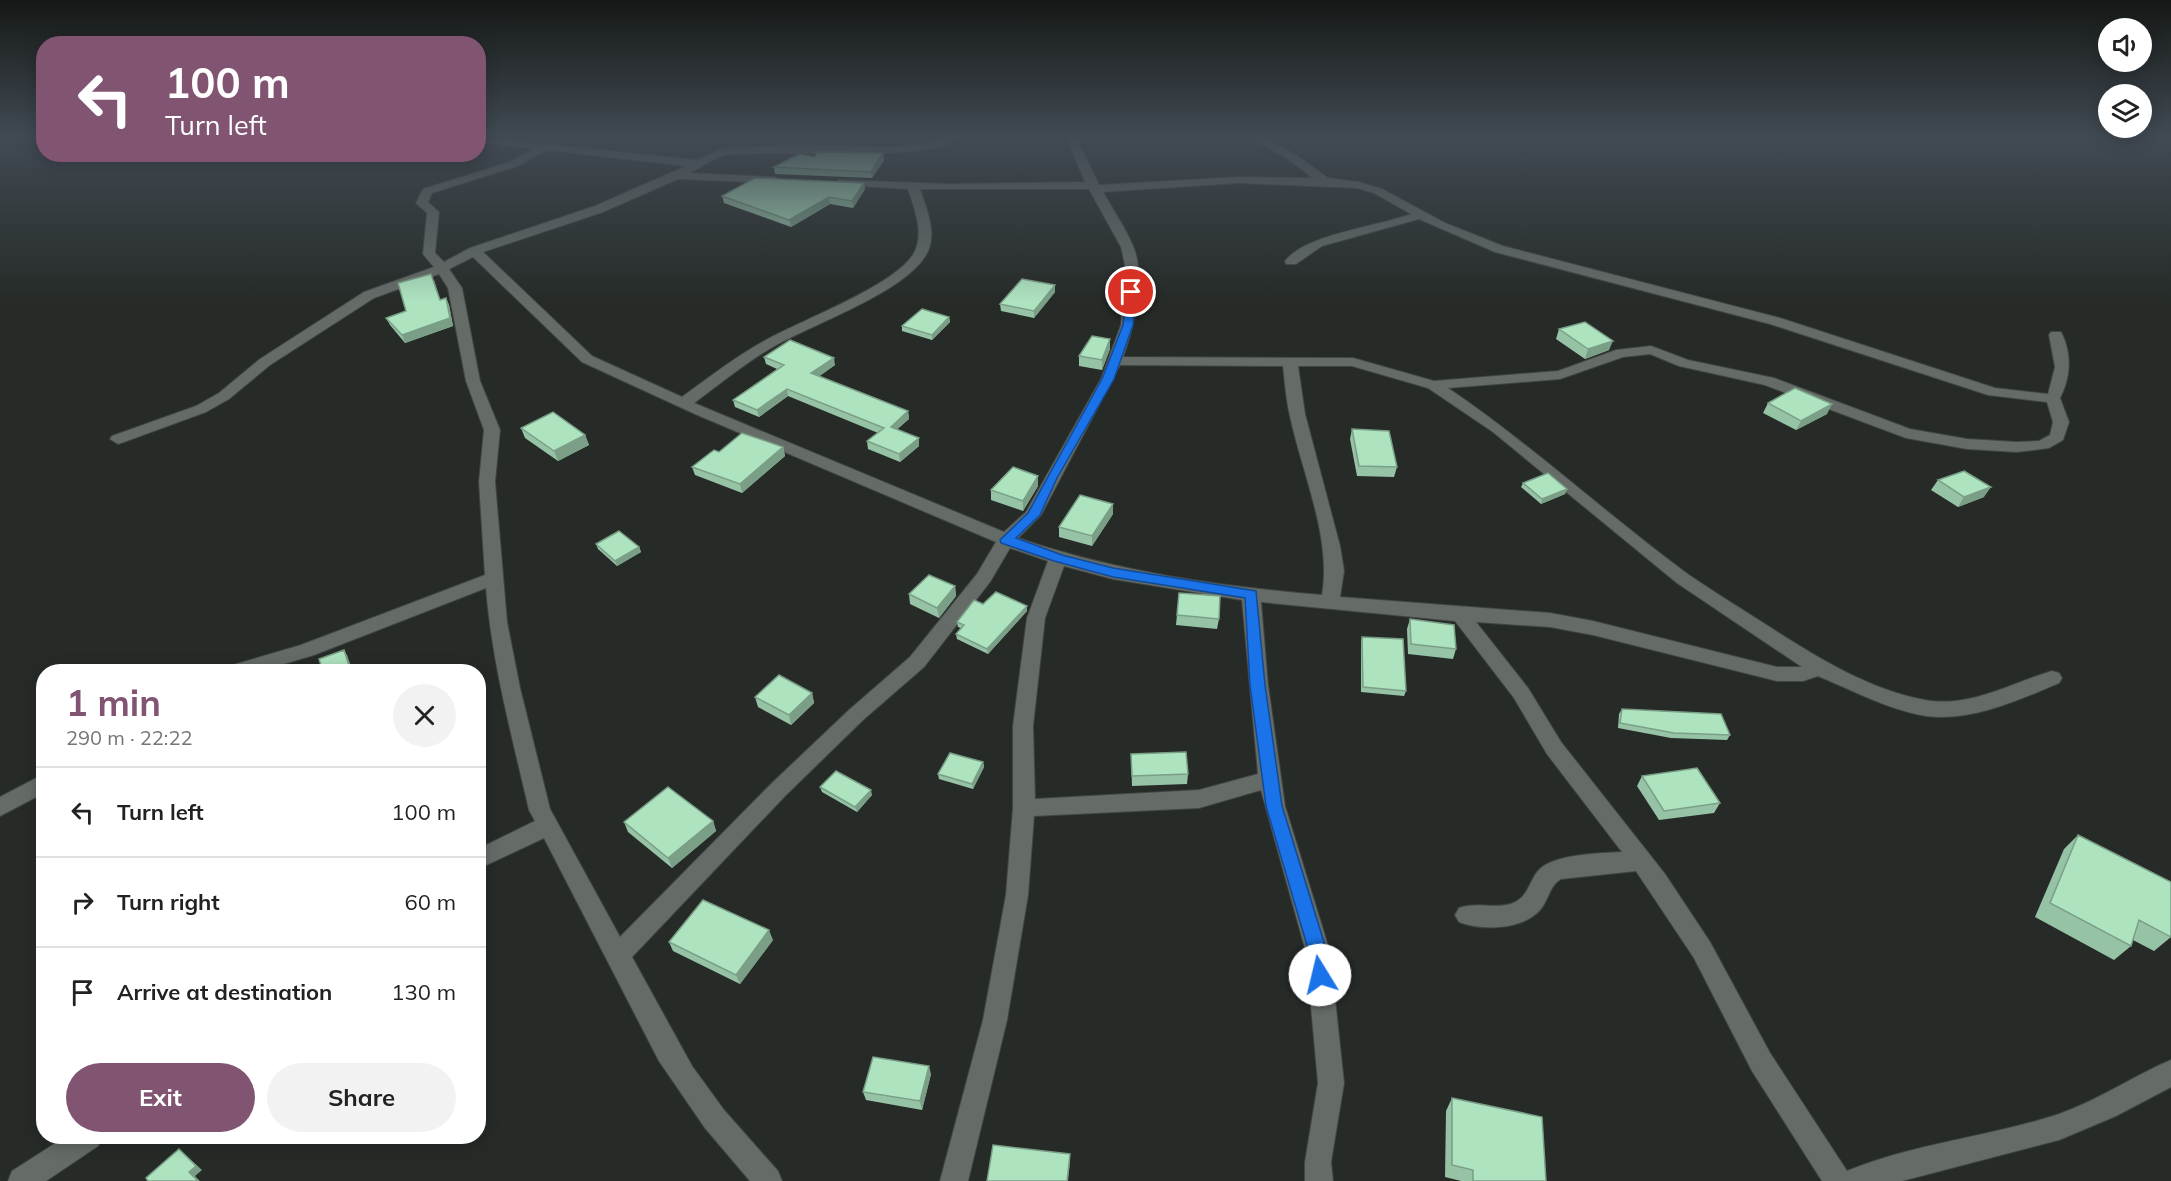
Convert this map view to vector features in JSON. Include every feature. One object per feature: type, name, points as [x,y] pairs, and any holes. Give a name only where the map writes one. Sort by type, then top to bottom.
[{"type":"street","points":[[427,192],[422,203],[433,212],[429,254],[442,268],[455,288],[473,381],[492,430],[487,482],[498,622],[510,688],[540,810],[618,954],[657,1034],[691,1088],[739,1150],[768,1181]]},
{"type":"street","points":[[118,439],[201,409],[224,396],[265,362],[369,295],[442,268],[474,251],[599,209],[639,192]]},
{"type":"street","points":[[684,403],[770,343],[877,289],[902,273],[918,258],[923,241],[925,220],[915,192]]},
{"type":"street","points":[[618,954],[698,875],[778,790],[917,662],[984,578],[1006,540],[1033,515],[1051,478],[1108,379],[1128,325],[1131,265],[1127,247],[1097,192]]},
{"type":"street","points":[[1380,192],[1419,216],[1499,249],[1774,321],[1993,392],[2030,398],[2053,398]]},
{"type":"street","points":[[1292,261],[1300,252],[1319,242],[1375,230],[1419,216]]},
{"type":"street","points":[[474,251],[587,359],[684,403],[1006,540],[1058,558],[1113,573],[1251,595],[1560,622],[1778,674],[1803,674],[1818,668]]},
{"type":"street","points":[[1433,385],[1560,375],[1621,353],[1651,350],[1684,363],[1769,381],[1906,433],[1967,444],[2017,447],[2043,445],[2057,437],[2061,422],[2053,398],[2064,371],[2056,335]]},
{"type":"street","points":[[1115,361],[1353,362],[1433,385],[1498,429],[1581,500],[1683,579],[1818,668],[1882,695],[1926,708],[1951,708],[2005,698],[2052,678]]},
{"type":"street","points":[[1290,362],[1297,414],[1331,546],[1335,571],[1330,603]]},
{"type":"street","points":[[954,1181],[996,1020],[1017,895],[1024,808],[1023,726],[1036,618],[1058,558]]},
{"type":"street","points":[[260,664],[307,650],[494,579]]},
{"type":"street","points":[[1251,595],[1258,685],[1274,806],[1318,952],[1330,1083],[1318,1162],[1319,1181]]},
{"type":"street","points":[[1460,615],[1521,693],[1554,748],[1640,861],[1702,950],[1761,1062],[1838,1181]]},
{"type":"street","points":[[1024,808],[1199,800],[1228,794],[1269,779]]},
{"type":"street","points":[[0,807],[36,787]]},
{"type":"street","points":[[486,856],[548,825]]},
{"type":"street","points":[[1467,915],[1501,917],[1525,909],[1536,898],[1543,879],[1552,872],[1565,868],[1640,861]]},
{"type":"street","points":[[1855,1181],[1930,1159],[2059,1127],[2107,1107],[2171,1073]]},
{"type":"street","points":[[22,1181],[78,1144]]},
{"type":"building","points":[[729,192],[858,192],[852,201],[829,197],[789,220],[722,196]]},
{"type":"building","points":[[431,274],[440,300],[446,298],[450,318],[402,335],[386,318],[406,311],[398,283]]},
{"type":"building","points":[[1022,279],[1055,285],[1034,311],[1000,304]]},
{"type":"building","points":[[922,309],[949,317],[932,335],[902,326]]},
{"type":"building","points":[[1585,322],[1613,341],[1588,349],[1559,329]]},
{"type":"building","points":[[1092,336],[1110,339],[1102,360],[1079,356]]},
{"type":"building","points":[[790,340],[834,358],[811,373],[908,411],[891,427],[919,438],[899,454],[867,441],[884,428],[787,389],[757,410],[733,400],[784,365],[764,357]]},
{"type":"building","points":[[1795,388],[1832,404],[1801,421],[1768,403]]},
{"type":"building","points":[[553,412],[585,435],[554,451],[521,428]]},
{"type":"building","points":[[1352,429],[1389,431],[1397,467],[1359,466]]},
{"type":"building","points":[[742,433],[783,447],[740,484],[692,467],[714,450],[719,452]]},
{"type":"building","points":[[1013,467],[1038,476],[1023,501],[991,490]]},
{"type":"building","points":[[1964,471],[1991,487],[1964,497],[1938,480]]},
{"type":"building","points":[[1548,473],[1567,489],[1542,499],[1523,483]]},
{"type":"building","points":[[1080,495],[1113,504],[1092,536],[1059,527]]},
{"type":"building","points":[[619,531],[639,547],[615,561],[596,544]]},
{"type":"building","points":[[929,575],[955,586],[937,608],[909,594]]},
{"type":"building","points":[[996,592],[1027,606],[987,649],[956,634],[964,625],[957,622],[974,600],[983,604]]},
{"type":"building","points":[[1179,593],[1220,596],[1219,619],[1177,615]]},
{"type":"building","points":[[1410,619],[1454,625],[1456,649],[1411,644]]},
{"type":"building","points":[[1362,637],[1403,639],[1406,691],[1363,687]]},
{"type":"building","points":[[344,650],[348,664],[321,664],[319,659]]},
{"type":"building","points":[[779,675],[812,693],[789,715],[755,697]]},
{"type":"building","points":[[1622,709],[1721,714],[1730,735],[1674,733],[1620,723]]},
{"type":"building","points":[[1186,752],[1188,774],[1132,776],[1131,754]]},
{"type":"building","points":[[950,753],[983,762],[972,784],[938,774]]},
{"type":"building","points":[[1697,768],[1720,803],[1664,811],[1642,776]]},
{"type":"building","points":[[836,771],[871,790],[855,807],[820,787]]},
{"type":"building","points":[[668,787],[713,821],[668,858],[624,822]]},
{"type":"building","points":[[2078,835],[2171,882],[2171,937],[2139,920],[2131,946],[2050,903]]},
{"type":"building","points":[[703,900],[769,930],[736,975],[669,942]]},
{"type":"building","points":[[873,1057],[929,1066],[920,1101],[863,1092]]},
{"type":"building","points":[[1452,1098],[1542,1117],[1546,1181],[1473,1181],[1473,1170],[1452,1165]]},
{"type":"building","points":[[993,1145],[1070,1154],[1067,1181],[987,1181]]},
{"type":"building","points":[[179,1149],[196,1166],[189,1172],[198,1181],[148,1181],[146,1178]]},
{"type":"route","points":[[1131,292],[1128,325],[1108,379],[1051,478],[1033,515],[1024,526],[1006,540],[1058,558],[1113,573],[1217,587],[1251,595],[1269,779],[1274,806],[1318,952],[1320,975]]}]
